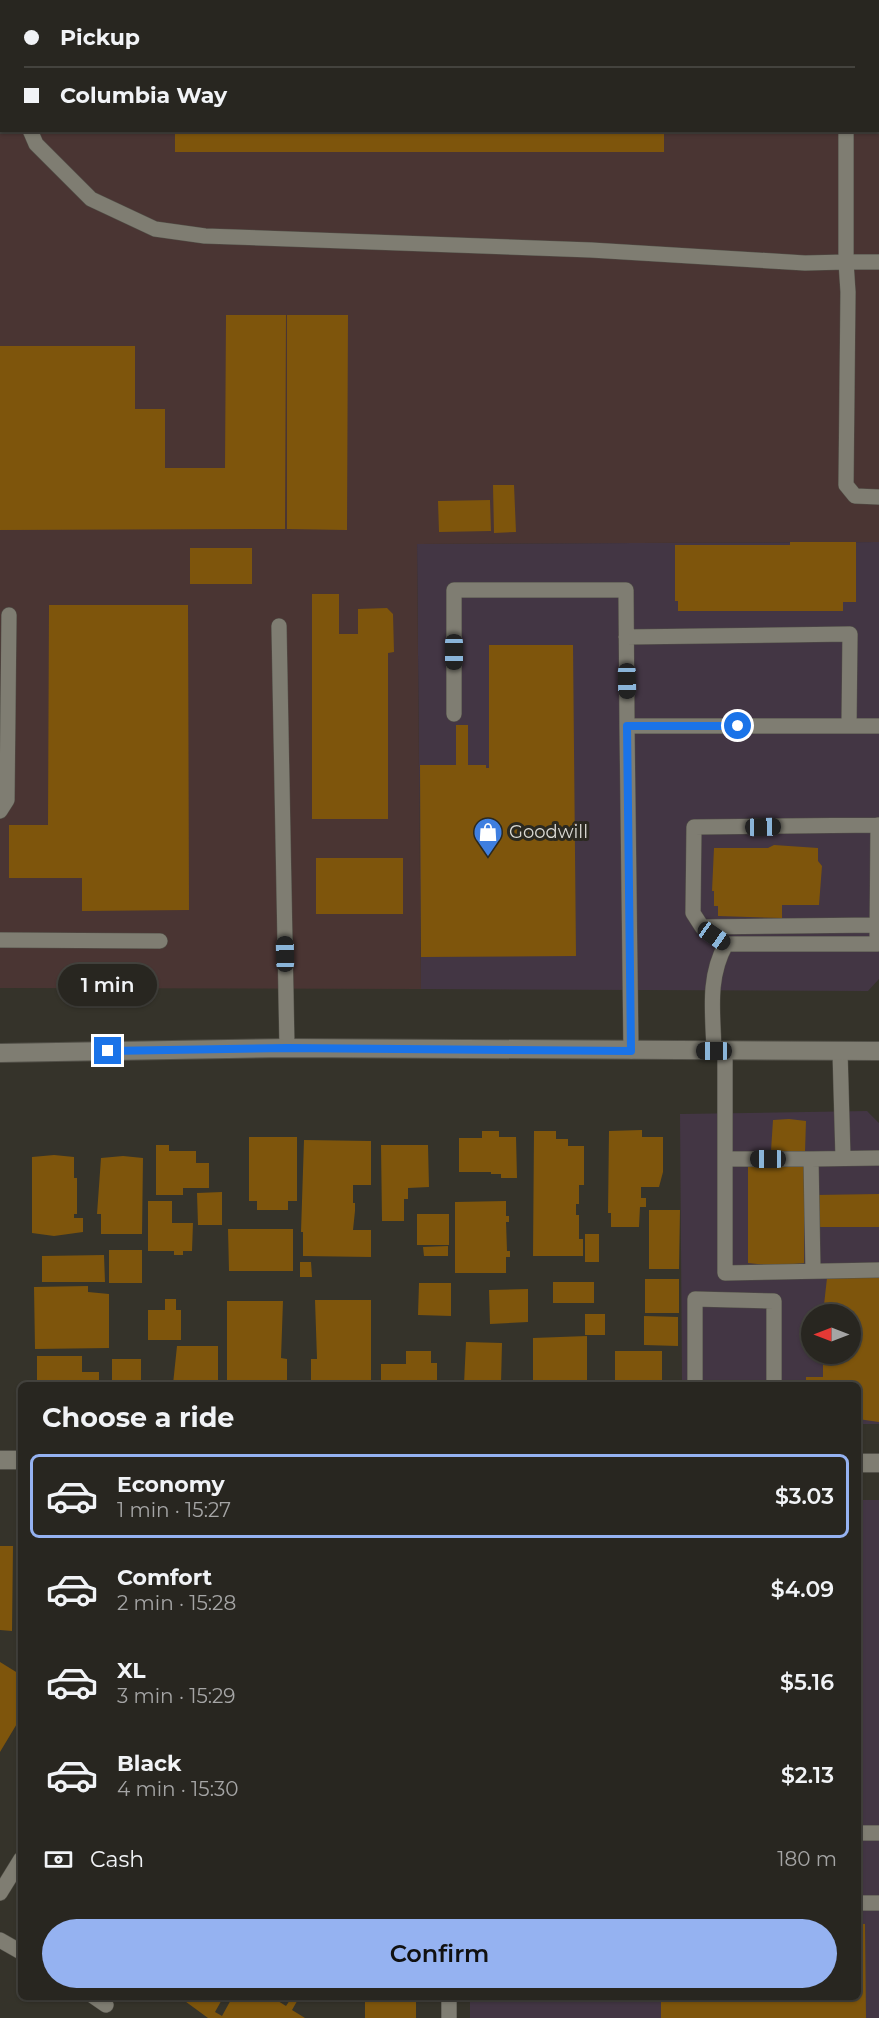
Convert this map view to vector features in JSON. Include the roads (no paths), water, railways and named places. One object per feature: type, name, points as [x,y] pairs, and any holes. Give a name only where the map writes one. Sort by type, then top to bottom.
[{"type":"street","points":[[0,1053],[287,1048],[879,1051]]},
{"type":"street","points":[[0,1460],[18,1460]]},
{"type":"street","points":[[861,1462],[879,1462]]},
{"type":"lane","points":[[31,132],[36,144],[91,199],[155,229],[205,236],[591,250],[805,263],[879,262]]},
{"type":"lane","points":[[846,132],[848,292],[846,485],[855,496],[879,497]]},
{"type":"lane","points":[[454,714],[454,590],[626,590],[631,1051]]},
{"type":"lane","points":[[0,811],[7,800],[9,615]]},
{"type":"lane","points":[[279,626],[287,1048]]},
{"type":"lane","points":[[626,637],[850,634],[849,726]]},
{"type":"lane","points":[[627,726],[879,726]]},
{"type":"lane","points":[[879,825],[878,925],[877,944],[726,944],[702,927],[693,913],[694,827],[879,825]]},
{"type":"lane","points":[[702,927],[878,925]]},
{"type":"lane","points":[[0,940],[160,941]]},
{"type":"lane","points":[[726,944],[714,968],[711,992],[720,1051],[725,1159],[725,1273],[879,1270]]},
{"type":"lane","points":[[840,1051],[843,1158]]},
{"type":"lane","points":[[725,1159],[879,1158]]},
{"type":"lane","points":[[812,1159],[813,1271]]},
{"type":"lane","points":[[695,1382],[695,1299],[774,1300],[774,1382]]},
{"type":"lane","points":[[861,1833],[879,1833]]},
{"type":"lane","points":[[0,1893],[18,1864]]},
{"type":"lane","points":[[861,1903],[879,1903]]},
{"type":"lane","points":[[0,1940],[18,1950]]},
{"type":"lane","points":[[448,2018],[449,2000]]},
{"type":"place","name":"Goodwill","points":[[488,858]]}]
